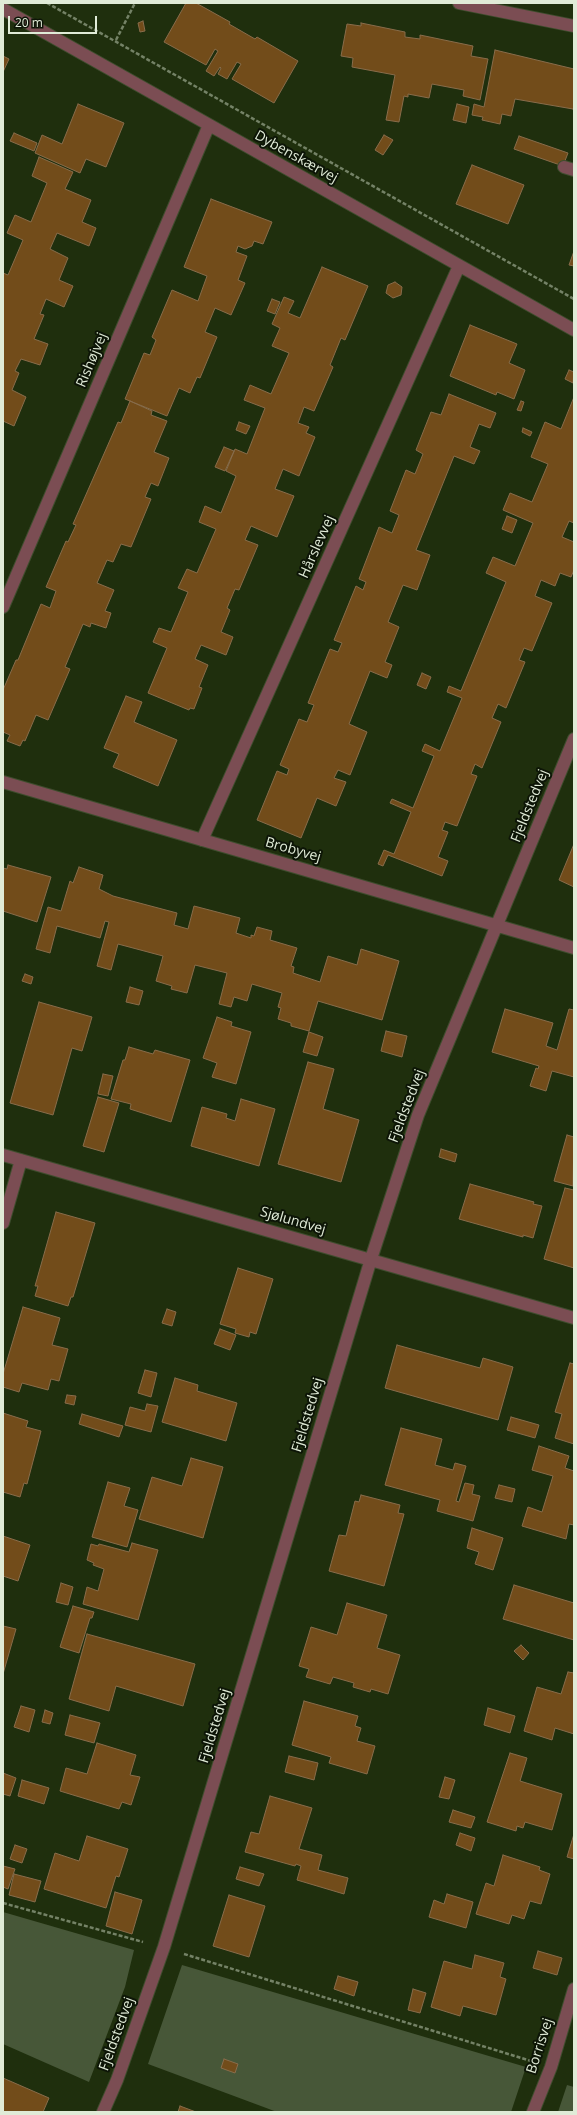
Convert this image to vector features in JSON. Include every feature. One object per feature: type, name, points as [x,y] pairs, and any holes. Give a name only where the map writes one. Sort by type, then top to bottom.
[{"type":"street","points":[[458,3],[574,26]]},
{"type":"street","name":"Dybenskærvej","points":[[3,9],[574,330]]},
{"type":"street","name":"Rishøjvej","points":[[3,607],[209,125]]},
{"type":"street","name":"Hårslevvej","points":[[202,840],[459,266]]},
{"type":"street","name":"Fjeldstedvej","points":[[103,2112],[117,2080],[164,1947],[371,1259],[418,1115],[574,739]]},
{"type":"street","name":"Brobyvej","points":[[3,782],[574,948]]},
{"type":"street","name":"Sjølundvej","points":[[3,1155],[574,1318]]},
{"type":"street","points":[[3,1223],[21,1160]]},
{"type":"street","name":"Borrisvej","points":[[533,2112],[550,2066],[574,1989]]},
{"type":"path","points":[[47,3],[116,40],[566,297],[574,299]]},
{"type":"path","points":[[116,40],[135,3]]},
{"type":"path","points":[[3,1903],[164,1947],[550,2066]]},
{"type":"green space","points":[[3,1912],[134,1950],[125,1987],[89,2082],[3,2044]]},
{"type":"green space","points":[[182,1965],[526,2067],[511,2112],[277,2112],[148,2064]]},
{"type":"green space","points":[[567,2085],[574,2087],[574,2112],[558,2112]]},
{"type":"building","points":[[186,3],[196,3],[230,22],[229,24],[255,39],[257,37],[298,61],[274,103],[232,79],[241,64],[237,62],[227,79],[218,74],[221,68],[220,67],[214,76],[206,71],[218,51],[215,49],[206,65],[164,42]]},
{"type":"building","points":[[143,21],[145,31],[140,32],[138,23]]},
{"type":"building","points":[[361,23],[405,32],[405,37],[420,39],[420,35],[473,46],[471,56],[488,59],[480,100],[463,96],[464,90],[432,84],[429,98],[408,94],[408,97],[404,96],[399,122],[386,120],[395,75],[352,67],[353,58],[341,56],[347,24],[361,26]]},
{"type":"building","points":[[495,50],[574,69],[574,111],[573,109],[515,99],[511,116],[502,114],[500,124],[482,120],[483,117],[472,115],[474,104],[484,107]]},
{"type":"building","points":[[3,56],[9,59],[3,72]]},
{"type":"building","points":[[78,104],[124,123],[106,167],[86,159],[80,173],[35,153],[42,135],[62,144]]},
{"type":"building","points":[[457,104],[469,107],[466,123],[453,120]]},
{"type":"building","points":[[14,133],[37,143],[34,151],[10,141]]},
{"type":"building","points":[[384,135],[393,140],[383,155],[375,150]]},
{"type":"building","points":[[519,136],[568,153],[563,166],[514,149]]},
{"type":"building","points":[[39,157],[73,172],[65,189],[91,200],[82,222],[96,228],[89,246],[57,233],[50,249],[68,258],[59,280],[73,286],[64,307],[46,299],[40,314],[44,315],[34,339],[48,344],[40,365],[21,359],[15,371],[19,373],[12,390],[26,397],[14,426],[3,421],[3,273],[8,275],[23,240],[7,233],[15,215],[31,222],[47,183],[32,176]]},
{"type":"building","points":[[472,165],[524,185],[508,224],[456,204]]},
{"type":"building","points":[[211,199],[272,222],[263,244],[254,241],[252,246],[245,249],[238,246],[236,252],[247,256],[238,280],[245,283],[231,315],[215,308],[205,332],[217,337],[200,378],[197,377],[190,393],[179,388],[167,416],[125,399],[144,353],[150,355],[156,340],[152,337],[172,290],[198,301],[207,276],[184,267]]},
{"type":"building","points":[[574,251],[574,266],[569,265]]},
{"type":"building","points":[[322,267],[368,286],[345,340],[341,338],[330,365],[333,367],[314,411],[304,407],[298,423],[309,427],[306,433],[315,437],[299,476],[283,469],[275,489],[294,496],[277,537],[251,526],[245,540],[258,545],[239,590],[235,589],[227,608],[230,610],[221,632],[233,637],[226,655],[201,645],[195,659],[208,665],[199,687],[202,688],[194,709],[190,708],[189,710],[148,693],[167,648],[153,642],[159,628],[171,632],[188,592],[178,588],[187,569],[197,573],[216,529],[199,522],[205,506],[221,513],[236,476],[226,471],[235,449],[247,454],[265,408],[244,400],[250,385],[271,394],[289,353],[272,346],[280,328],[272,324],[284,297],[294,301],[288,313],[300,318]]},
{"type":"building","points":[[395,282],[402,287],[401,295],[393,298],[386,293],[388,285]]},
{"type":"building","points":[[272,299],[280,302],[275,314],[267,311]]},
{"type":"building","points":[[470,325],[517,344],[509,363],[525,370],[514,399],[497,392],[496,395],[450,376]]},
{"type":"building","points":[[569,370],[574,372],[573,383],[565,379]]},
{"type":"building","points":[[449,394],[496,413],[490,428],[479,424],[470,447],[480,451],[474,464],[454,456],[416,550],[430,555],[417,590],[403,585],[388,622],[399,627],[385,662],[392,665],[387,678],[370,671],[349,724],[367,732],[350,775],[338,770],[334,778],[346,782],[336,806],[317,798],[301,838],[257,820],[277,771],[287,775],[289,769],[280,765],[299,719],[307,722],[314,705],[308,703],[330,649],[338,652],[342,643],[334,640],[356,586],[363,590],[366,582],[359,579],[379,527],[392,533],[399,515],[390,511],[406,470],[415,474],[423,454],[416,450],[431,412],[441,415]]},
{"type":"building","points":[[574,397],[574,523],[569,521],[562,537],[574,542],[574,570],[571,577],[560,573],[555,586],[541,580],[535,596],[552,603],[532,651],[524,648],[519,660],[525,662],[506,708],[498,704],[492,718],[501,722],[482,768],[475,764],[471,774],[477,776],[457,826],[445,822],[442,830],[448,832],[438,857],[448,861],[442,876],[388,855],[383,866],[378,864],[384,850],[394,854],[411,812],[390,803],[392,799],[413,808],[434,756],[422,751],[425,744],[440,751],[462,698],[447,692],[449,686],[461,691],[506,582],[486,573],[493,557],[515,566],[533,523],[503,510],[510,493],[532,502],[548,464],[531,457],[545,422],[561,429]]},
{"type":"building","points":[[130,401],[152,411],[151,415],[167,421],[154,452],[169,458],[158,486],[151,483],[145,497],[151,499],[131,547],[121,544],[113,562],[107,560],[97,583],[114,590],[105,611],[111,613],[106,628],[91,623],[90,627],[83,624],[65,667],[70,669],[48,720],[36,715],[25,741],[23,740],[20,746],[7,741],[10,735],[3,732],[3,690],[16,660],[18,660],[41,604],[50,608],[56,591],[46,587],[66,541],[68,542],[76,525],[73,524],[118,422],[121,423]]},
{"type":"building","points":[[521,401],[524,402],[521,411],[517,410]]},
{"type":"building","points":[[239,422],[250,426],[246,434],[236,430]]},
{"type":"building","points":[[523,428],[532,432],[530,436],[522,432]]},
{"type":"building","points":[[224,447],[234,451],[225,471],[215,467]]},
{"type":"building","points":[[507,516],[517,520],[512,533],[502,529]]},
{"type":"building","points":[[422,673],[431,677],[426,689],[417,685]]},
{"type":"building","points":[[126,696],[142,702],[134,722],[177,740],[158,786],[113,767],[119,754],[104,748]]},
{"type":"building","points":[[574,844],[574,887],[559,880]]},
{"type":"building","points":[[8,865],[51,877],[37,922],[3,911],[3,868],[7,869]]},
{"type":"building","points":[[79,867],[103,875],[99,889],[113,896],[177,913],[174,925],[188,929],[194,906],[240,918],[236,933],[251,938],[251,935],[254,936],[257,927],[272,931],[270,940],[297,948],[291,966],[294,967],[293,973],[320,982],[328,956],[357,965],[361,949],[399,961],[382,1020],[318,1001],[309,1031],[291,1026],[291,1023],[278,1019],[281,1008],[278,1007],[282,993],[252,984],[247,1001],[234,997],[231,1007],[219,1004],[227,973],[195,965],[187,993],[171,989],[172,986],[156,981],[163,956],[118,944],[111,970],[97,966],[109,922],[105,921],[100,938],[57,926],[50,953],[36,949],[48,907],[61,911],[70,881],[73,883]]},
{"type":"building","points":[[25,974],[33,977],[31,984],[22,981]]},
{"type":"building","points":[[130,987],[143,991],[139,1005],[126,1002]]},
{"type":"building","points":[[39,1002],[92,1017],[82,1051],[72,1048],[53,1115],[10,1103]]},
{"type":"building","points":[[505,1009],[553,1023],[546,1046],[557,1050],[569,1009],[574,1010],[574,1077],[552,1071],[546,1091],[530,1086],[536,1068],[538,1069],[539,1066],[492,1052]]},
{"type":"building","points":[[217,1017],[232,1022],[231,1026],[251,1032],[236,1084],[212,1077],[217,1063],[203,1058]]},
{"type":"building","points":[[386,1031],[407,1036],[402,1057],[381,1051]]},
{"type":"building","points":[[309,1032],[323,1037],[317,1056],[303,1052]]},
{"type":"building","points":[[129,1047],[153,1054],[155,1050],[190,1060],[171,1122],[130,1109],[131,1104],[111,1099],[123,1060],[125,1060]]},
{"type":"building","points":[[308,1062],[334,1069],[323,1109],[359,1120],[341,1182],[278,1164]]},
{"type":"building","points":[[103,1074],[113,1076],[108,1096],[98,1094]]},
{"type":"building","points":[[98,1097],[119,1103],[104,1152],[83,1146]]},
{"type":"building","points":[[241,1099],[275,1109],[259,1166],[191,1146],[202,1107],[227,1114],[226,1118],[235,1121]]},
{"type":"building","points":[[567,1135],[574,1137],[573,1186],[554,1181]]},
{"type":"building","points":[[441,1149],[457,1154],[455,1162],[439,1157]]},
{"type":"building","points":[[470,1184],[534,1202],[533,1204],[542,1206],[533,1238],[523,1235],[523,1237],[459,1219]]},
{"type":"building","points":[[565,1188],[574,1190],[574,1268],[544,1259]]},
{"type":"building","points":[[56,1212],[95,1223],[73,1297],[71,1297],[68,1306],[35,1296],[38,1286],[35,1286]]},
{"type":"building","points":[[238,1268],[273,1279],[256,1334],[250,1332],[249,1337],[235,1333],[236,1329],[220,1324]]},
{"type":"building","points":[[23,1307],[60,1318],[52,1345],[68,1349],[59,1381],[51,1379],[48,1390],[22,1383],[19,1392],[3,1387],[3,1374]]},
{"type":"building","points":[[167,1309],[176,1312],[172,1326],[162,1323]]},
{"type":"building","points":[[220,1329],[236,1335],[230,1350],[214,1344]]},
{"type":"building","points":[[397,1345],[480,1368],[483,1358],[513,1367],[498,1420],[385,1388]]},
{"type":"building","points":[[570,1363],[574,1364],[574,1444],[555,1438],[562,1414],[555,1412]]},
{"type":"building","points":[[145,1370],[157,1373],[151,1397],[138,1393]]},
{"type":"building","points":[[175,1378],[198,1385],[197,1391],[237,1403],[226,1441],[162,1422]]},
{"type":"building","points":[[67,1395],[76,1396],[74,1405],[65,1403]]},
{"type":"building","points":[[147,1404],[158,1406],[151,1432],[125,1425],[130,1407],[145,1411]]},
{"type":"building","points":[[3,1413],[28,1421],[26,1427],[41,1431],[27,1484],[24,1483],[20,1497],[3,1492]]},
{"type":"building","points":[[82,1414],[123,1426],[119,1437],[79,1424]]},
{"type":"building","points":[[511,1417],[539,1425],[535,1438],[507,1430]]},
{"type":"building","points":[[401,1428],[442,1439],[435,1465],[453,1470],[455,1463],[466,1466],[456,1501],[459,1502],[465,1483],[474,1485],[472,1494],[480,1496],[473,1521],[437,1511],[440,1500],[385,1485]]},
{"type":"building","points":[[539,1446],[569,1456],[565,1468],[574,1471],[574,1525],[569,1524],[566,1539],[522,1526],[528,1507],[542,1512],[553,1476],[532,1470]]},
{"type":"building","points":[[191,1458],[223,1467],[203,1538],[139,1519],[152,1477],[182,1486]]},
{"type":"building","points":[[108,1482],[130,1488],[124,1506],[138,1510],[127,1547],[92,1537]]},
{"type":"building","points":[[499,1485],[515,1489],[512,1502],[495,1498]]},
{"type":"building","points":[[361,1495],[400,1505],[398,1513],[404,1514],[384,1586],[329,1571],[339,1535],[346,1536],[355,1501],[359,1502]]},
{"type":"building","points":[[472,1528],[503,1538],[493,1570],[475,1564],[479,1552],[467,1548]]},
{"type":"building","points":[[3,1536],[30,1545],[18,1581],[3,1576]]},
{"type":"building","points":[[132,1543],[158,1550],[138,1620],[83,1604],[87,1587],[98,1591],[104,1569],[93,1565],[94,1563],[87,1560],[91,1544],[98,1546],[99,1544],[129,1552]]},
{"type":"building","points":[[61,1583],[73,1587],[68,1605],[56,1602]]},
{"type":"building","points":[[514,1585],[574,1603],[574,1640],[503,1619]]},
{"type":"building","points":[[347,1603],[387,1615],[377,1648],[400,1655],[388,1694],[371,1689],[370,1692],[353,1687],[354,1683],[333,1677],[330,1684],[306,1677],[309,1669],[299,1666],[311,1627],[337,1635]]},
{"type":"building","points":[[73,1606],[94,1612],[92,1618],[90,1618],[79,1653],[60,1647]]},
{"type":"building","points":[[3,1626],[16,1629],[3,1674]]},
{"type":"building","points":[[87,1634],[195,1664],[183,1706],[116,1686],[109,1711],[69,1699]]},
{"type":"building","points":[[521,1645],[529,1653],[523,1660],[514,1651]]},
{"type":"building","points":[[568,1672],[574,1673],[574,1734],[555,1728],[552,1740],[524,1731],[537,1687],[561,1694]]},
{"type":"building","points":[[304,1701],[358,1716],[355,1726],[361,1728],[357,1741],[375,1746],[367,1774],[329,1763],[331,1757],[292,1745]]},
{"type":"building","points":[[21,1706],[35,1710],[29,1732],[14,1727]]},
{"type":"building","points":[[488,1708],[515,1716],[510,1733],[484,1725]]},
{"type":"building","points":[[45,1710],[53,1713],[50,1724],[42,1722]]},
{"type":"building","points":[[70,1715],[100,1723],[94,1743],[65,1735]]},
{"type":"building","points":[[97,1743],[136,1755],[130,1775],[140,1777],[131,1805],[122,1802],[119,1809],[60,1791],[66,1768],[87,1774]]},
{"type":"building","points":[[510,1753],[527,1758],[520,1781],[562,1794],[552,1830],[525,1822],[523,1828],[517,1826],[516,1831],[487,1822]]},
{"type":"building","points":[[289,1756],[318,1763],[314,1780],[285,1772]]},
{"type":"building","points":[[3,1773],[16,1778],[10,1796],[3,1794]]},
{"type":"building","points":[[445,1777],[455,1780],[449,1799],[439,1797]]},
{"type":"building","points":[[22,1780],[49,1788],[44,1804],[18,1796]]},
{"type":"building","points":[[270,1796],[312,1808],[299,1849],[322,1855],[318,1870],[348,1878],[344,1894],[297,1880],[301,1866],[296,1864],[295,1866],[245,1852],[251,1832],[259,1834]]},
{"type":"building","points":[[453,1810],[475,1817],[471,1828],[449,1822]]},
{"type":"building","points":[[460,1833],[475,1838],[471,1851],[456,1845]]},
{"type":"building","points":[[574,1834],[574,1859],[567,1857]]},
{"type":"building","points":[[87,1836],[128,1849],[119,1877],[116,1876],[106,1908],[44,1889],[55,1853],[79,1861]]},
{"type":"building","points":[[15,1845],[27,1849],[22,1863],[10,1859]]},
{"type":"building","points":[[503,1855],[540,1867],[539,1870],[550,1874],[541,1904],[530,1901],[524,1919],[512,1915],[509,1924],[476,1914],[486,1883],[494,1886]]},
{"type":"building","points":[[3,1866],[15,1869],[8,1889],[3,1887]]},
{"type":"building","points":[[240,1867],[264,1874],[259,1886],[236,1879]]},
{"type":"building","points":[[14,1874],[41,1881],[35,1902],[9,1895]]},
{"type":"building","points":[[115,1892],[142,1900],[132,1934],[106,1926]]},
{"type":"building","points":[[447,1894],[473,1902],[466,1928],[429,1917],[434,1900],[444,1904]]},
{"type":"building","points":[[229,1895],[265,1906],[249,1957],[213,1946]]},
{"type":"building","points":[[538,1951],[562,1958],[557,1975],[533,1968]]},
{"type":"building","points":[[475,1955],[504,1963],[500,1977],[506,1979],[496,2015],[463,2006],[460,2016],[431,2007],[444,1961],[472,1969]]},
{"type":"building","points":[[338,1976],[358,1982],[354,1996],[334,1989]]},
{"type":"building","points":[[413,1989],[426,1993],[420,2013],[408,2010]]},
{"type":"building","points":[[224,2059],[238,2064],[235,2073],[221,2068]]},
{"type":"building","points":[[3,2078],[49,2098],[43,2112],[3,2112]]},
{"type":"building","points":[[180,2106],[196,2112],[178,2112]]}]
